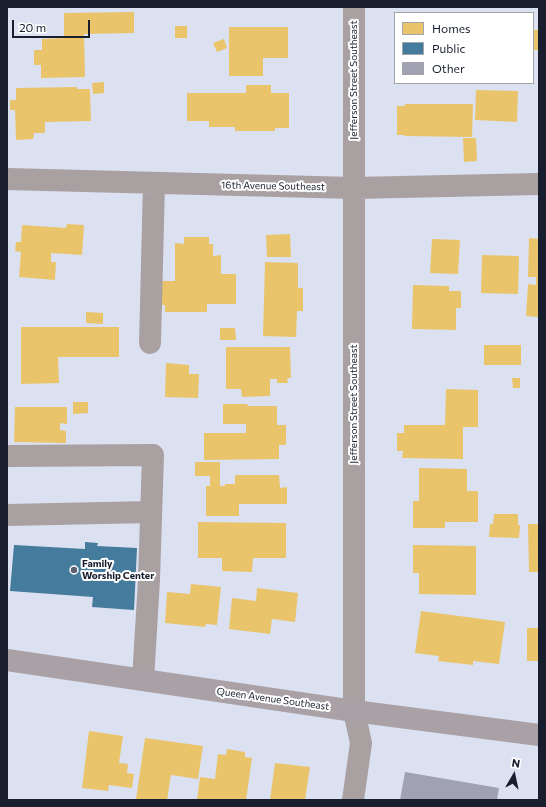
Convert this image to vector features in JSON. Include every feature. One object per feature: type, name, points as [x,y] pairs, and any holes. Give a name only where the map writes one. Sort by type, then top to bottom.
[{"type":"main road","name":"Queen Avenue Southeast","points":[[7,660],[354,711],[539,735]]},
{"type":"street","name":"Jefferson Street Southeast","points":[[353,800],[361,743],[354,711],[354,7]]},
{"type":"street","name":"16th Avenue Southeast","points":[[7,179],[354,188],[539,184]]},
{"type":"street","points":[[150,343],[154,183]]},
{"type":"street","points":[[7,456],[153,455],[149,580],[142,680]]},
{"type":"street","points":[[7,515],[151,512]]},
{"type":"building: Homes","points":[[134,12],[134,33],[84,34],[85,77],[41,78],[41,65],[34,65],[34,50],[42,50],[42,39],[64,38],[64,13]]},
{"type":"building: Homes","points":[[175,26],[187,26],[187,38],[175,38]]},
{"type":"building: Homes","points":[[229,27],[288,27],[288,58],[263,58],[263,76],[229,76]]},
{"type":"building: Homes","points":[[534,30],[539,30],[539,50],[534,50]]},
{"type":"building: Homes","points":[[224,39],[227,48],[217,52],[213,43]]},
{"type":"building: Homes","points":[[104,82],[104,93],[93,94],[92,83]]},
{"type":"building: Homes","points":[[246,85],[271,85],[271,93],[289,93],[289,128],[275,128],[275,131],[235,131],[235,127],[209,127],[209,121],[187,121],[187,93],[246,93]]},
{"type":"building: Homes","points":[[77,87],[77,89],[90,89],[91,121],[45,122],[45,133],[34,133],[33,139],[16,140],[15,110],[10,110],[10,100],[16,100],[16,88]]},
{"type":"building: Homes","points":[[476,90],[518,91],[517,122],[475,120]]},
{"type":"building: Homes","points":[[405,104],[473,104],[472,137],[397,135],[397,106],[405,106]]},
{"type":"building: Homes","points":[[463,138],[476,138],[477,161],[464,162]]},
{"type":"building: Homes","points":[[67,224],[84,225],[82,255],[51,253],[51,262],[56,262],[55,280],[19,277],[21,252],[15,251],[16,242],[21,242],[22,225],[66,228]]},
{"type":"building: Homes","points":[[290,234],[291,257],[267,257],[266,235]]},
{"type":"building: Homes","points":[[184,237],[209,237],[209,244],[213,244],[213,256],[221,255],[221,274],[236,274],[236,304],[207,304],[207,312],[165,312],[165,305],[162,305],[162,281],[175,281],[175,243],[184,244]]},
{"type":"building: Homes","points":[[529,238],[539,239],[539,317],[526,316],[528,284],[536,285],[536,277],[528,277]]},
{"type":"building: Homes","points":[[432,239],[460,240],[458,274],[430,273]]},
{"type":"building: Homes","points":[[482,255],[519,256],[518,294],[481,293]]},
{"type":"building: Homes","points":[[265,262],[298,263],[298,288],[303,288],[303,311],[297,311],[296,337],[263,336]]},
{"type":"building: Homes","points":[[413,285],[449,286],[449,291],[461,291],[461,308],[456,308],[456,330],[412,329]]},
{"type":"building: Homes","points":[[86,312],[103,313],[103,324],[86,323]]},
{"type":"building: Homes","points":[[21,327],[119,327],[119,357],[58,357],[59,383],[21,384]]},
{"type":"building: Homes","points":[[220,328],[235,328],[236,340],[220,340]]},
{"type":"building: Homes","points":[[484,345],[521,345],[521,365],[484,365]]},
{"type":"building: Homes","points":[[226,347],[290,347],[291,378],[287,378],[288,383],[277,383],[277,379],[270,379],[270,396],[242,397],[241,389],[226,389]]},
{"type":"building: Homes","points":[[166,363],[189,365],[189,374],[199,374],[198,398],[165,397]]},
{"type":"building: Homes","points":[[512,378],[520,378],[520,388],[513,388]]},
{"type":"building: Homes","points":[[446,389],[478,390],[478,427],[463,427],[463,459],[402,458],[403,451],[397,451],[397,433],[404,433],[404,425],[445,425]]},
{"type":"building: Homes","points":[[73,402],[88,402],[88,413],[73,414]]},
{"type":"building: Homes","points":[[223,404],[277,406],[277,425],[286,425],[286,445],[279,445],[279,459],[204,460],[204,433],[246,433],[246,424],[223,424]]},
{"type":"building: Homes","points":[[15,407],[67,407],[67,424],[60,423],[60,430],[66,431],[66,443],[14,442]]},
{"type":"building: Homes","points":[[195,462],[220,462],[220,486],[225,486],[225,484],[235,484],[235,475],[279,475],[280,488],[287,487],[287,504],[239,504],[239,516],[206,516],[206,486],[210,486],[210,476],[195,476]]},
{"type":"building: Homes","points":[[419,468],[467,469],[467,491],[478,491],[478,522],[445,522],[445,528],[413,528],[413,501],[419,501]]},
{"type":"building: Homes","points":[[494,514],[518,514],[518,525],[520,525],[519,538],[489,537],[490,524],[493,524]]},
{"type":"building: Homes","points":[[198,522],[286,523],[286,558],[253,558],[252,572],[222,571],[222,558],[198,558]]},
{"type":"building: Homes","points":[[528,524],[539,524],[539,572],[529,572]]},
{"type":"building: Homes","points":[[413,545],[476,546],[476,595],[419,594],[419,573],[413,573]]},
{"type":"building: Homes","points":[[191,584],[221,587],[217,625],[206,624],[205,627],[165,623],[167,592],[190,594]]},
{"type":"building: Homes","points":[[257,588],[298,593],[295,622],[272,619],[270,634],[229,629],[232,598],[256,601]]},
{"type":"building: Homes","points":[[421,611],[505,622],[499,664],[473,661],[473,665],[438,661],[439,656],[415,653]]},
{"type":"building: Homes","points":[[527,628],[539,628],[539,661],[527,661]]},
{"type":"building: Homes","points":[[89,731],[123,736],[119,763],[128,764],[127,773],[134,774],[132,788],[109,785],[108,791],[82,788]]},
{"type":"building: Homes","points":[[145,738],[203,746],[198,779],[171,775],[167,800],[136,799]]},
{"type":"building: Homes","points":[[227,749],[245,752],[245,757],[252,758],[246,800],[197,800],[200,777],[215,779],[218,754],[226,755]]},
{"type":"building: Homes","points":[[275,763],[310,767],[305,800],[270,800]]},
{"type":"building: Public","name":"Family Worship Center","points":[[85,542],[98,543],[97,546],[137,548],[134,610],[92,607],[93,597],[10,591],[14,545],[85,549]]},
{"type":"building: Other","points":[[405,772],[499,788],[497,800],[400,800]]},
{"type":"place","name":"Family Worship Center","points":[[74,570]]}]
